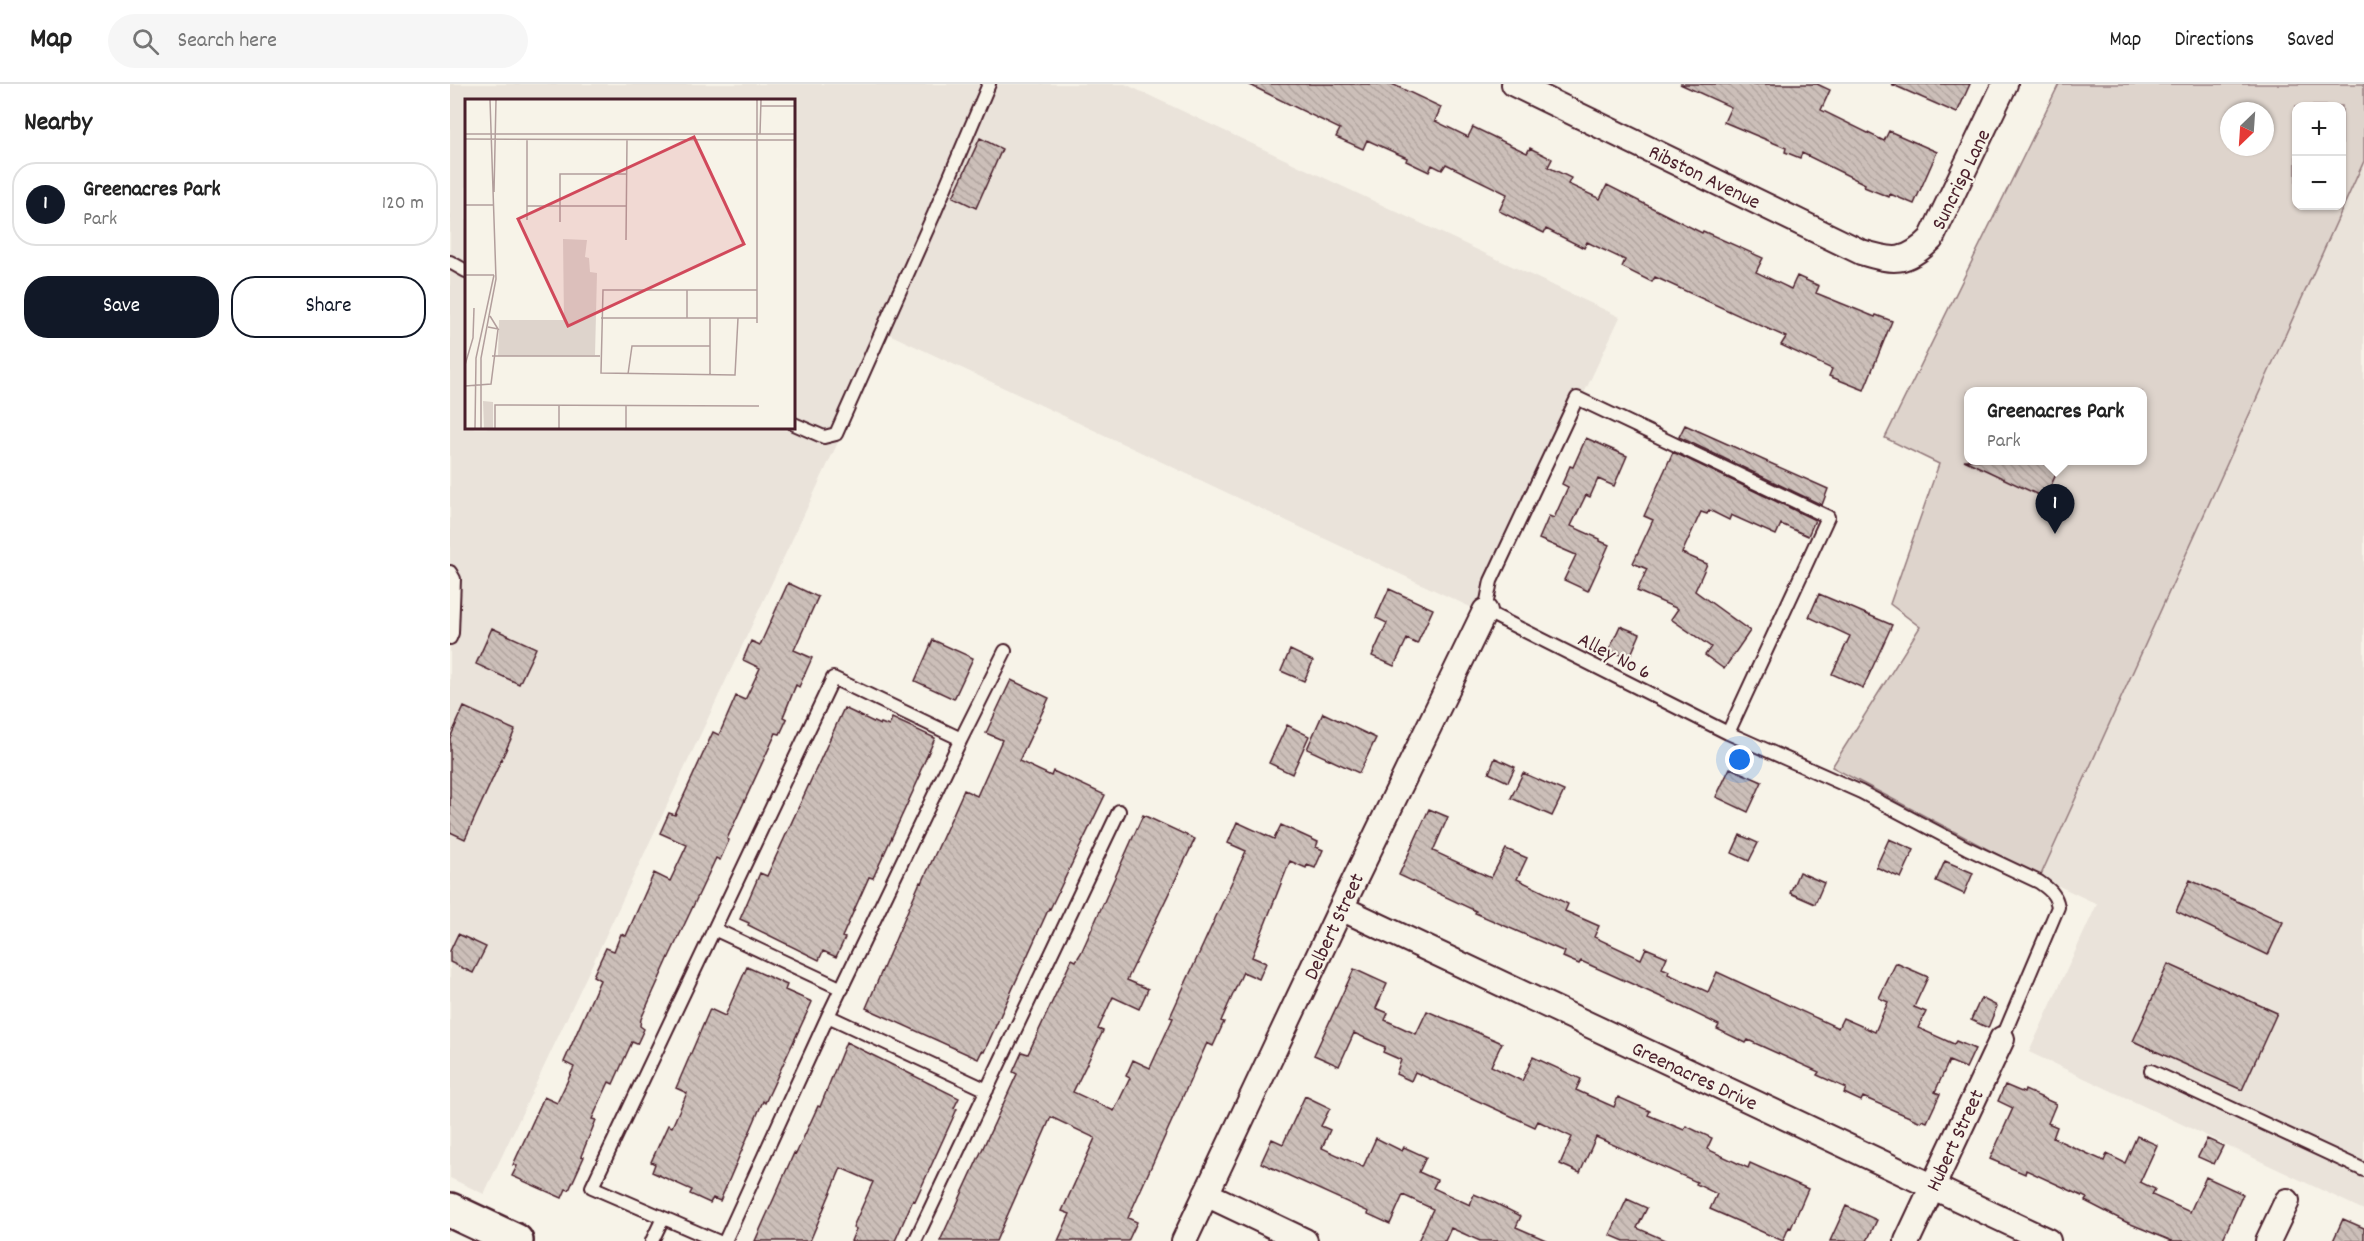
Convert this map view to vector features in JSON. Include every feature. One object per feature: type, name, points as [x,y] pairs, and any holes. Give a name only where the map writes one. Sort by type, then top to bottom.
[{"type":"main road","points":[[450,1210],[516,1241]]},
{"type":"street","name":"Ribston Avenue","points":[[1514,84],[1861,252],[1881,258],[1900,259]]},
{"type":"street","name":"Suncrisp Lane","points":[[1900,259],[1917,253],[1931,239],[2005,84]]},
{"type":"street","name":"Delbert Street","points":[[1184,1241],[1341,908],[1485,611]]},
{"type":"street","name":"Greenacres Drive","points":[[1341,908],[2048,1241]]},
{"type":"street","name":"Hubert Street","points":[[1907,1241],[2002,1039]]},
{"type":"street","points":[[1206,1194],[1305,1241]]},
{"type":"street","points":[[2268,1241],[2287,1201]]},
{"type":"lane","points":[[795,424],[824,437],[836,434],[989,84]]},
{"type":"lane","points":[[450,262],[465,270]]},
{"type":"lane","points":[[1485,611],[1491,581],[1577,398],[1828,517],[1728,733]]},
{"type":"lane","points":[[450,572],[454,579],[450,638]]},
{"type":"lane","name":"Alley No 6","points":[[1485,611],[1728,733],[1861,792],[1967,848],[2039,882],[2056,896],[2058,907],[2055,916],[2002,1039]]},
{"type":"lane","points":[[725,1241],[828,1016],[1005,651]]},
{"type":"lane","points":[[717,1241],[592,1187],[833,678],[961,739]]},
{"type":"lane","points":[[915,1241],[1119,811]]},
{"type":"lane","points":[[714,929],[842,989]]},
{"type":"lane","points":[[828,1016],[987,1090]]},
{"type":"lane","points":[[2151,1071],[2364,1170]]},
{"type":"lane","points":[[652,1241],[663,1218]]},
{"type":"shaded area","points":[[450,84],[1125,84],[1620,317],[1481,612],[889,334],[484,1194],[450,1178]]},
{"type":"shaded area","points":[[2059,84],[2364,84],[2364,161],[2346,201],[2346,102],[2292,102],[2292,210],[2342,210],[2040,877],[1832,767],[1920,627],[1890,604],[1939,464],[1885,438]]},
{"type":"shaded area","points":[[2364,161],[2364,1210],[2029,1052],[2097,904],[2040,877],[2342,210],[2346,210],[2346,201]]},
{"type":"building","points":[[1248,84],[1392,84],[1441,107],[1435,121],[1468,137],[1473,127],[1527,153],[1530,148],[1552,159],[1548,167],[1571,178],[1568,184],[1600,199],[1607,185],[1702,233],[1703,231],[1763,258],[1756,272],[1791,289],[1797,276],[1819,286],[1816,293],[1875,317],[1876,315],[1892,321],[1864,390],[1829,376],[1832,369],[1781,345],[1786,337],[1655,277],[1652,282],[1622,267],[1625,260],[1587,242],[1584,248],[1546,229],[1544,233],[1499,211],[1507,194],[1446,164],[1442,170],[1432,165],[1429,172],[1406,161],[1407,158],[1367,140],[1363,149],[1336,137],[1340,129]]},
{"type":"building","points":[[1680,84],[1817,84],[1830,90],[1821,110],[1884,141],[1889,131],[1937,152],[1914,204],[1864,187],[1865,184],[1802,153],[1800,158],[1785,152],[1786,148],[1724,122],[1731,107]]},
{"type":"building","points":[[1891,84],[1970,84],[1957,113]]},
{"type":"building","points":[[980,138],[1002,149],[976,208],[953,197]]},
{"type":"building","points":[[1685,425],[1828,489],[1822,505],[1679,437]]},
{"type":"building","points":[[1586,438],[1627,456],[1614,486],[1598,479],[1590,497],[1586,495],[1571,526],[1609,545],[1588,591],[1564,580],[1576,555],[1539,539],[1549,516],[1554,518],[1568,487],[1562,484],[1570,466],[1573,467]]},
{"type":"building","points":[[1673,452],[1815,520],[1808,536],[1781,524],[1776,535],[1731,515],[1729,520],[1709,510],[1707,514],[1701,512],[1682,553],[1707,564],[1695,591],[1750,631],[1724,669],[1705,655],[1711,647],[1671,619],[1678,609],[1637,591],[1647,569],[1633,563],[1653,520],[1644,516]]},
{"type":"building","points":[[1975,465],[2048,465],[2058,470],[2045,498]]},
{"type":"building","points":[[788,583],[818,597],[794,650],[812,658],[799,687],[796,685],[783,717],[787,719],[780,734],[776,733],[727,839],[729,840],[720,860],[716,858],[669,957],[641,1019],[640,1026],[644,1029],[637,1044],[632,1042],[613,1084],[609,1082],[592,1119],[596,1120],[581,1156],[584,1157],[569,1190],[566,1189],[562,1198],[512,1176],[517,1166],[513,1165],[544,1097],[557,1103],[574,1067],[564,1062],[600,980],[593,976],[606,948],[614,951],[621,934],[626,936],[654,873],[670,881],[687,845],[660,833],[669,813],[675,815],[713,732],[719,735],[736,696],[745,700],[760,668],[743,660],[751,641],[760,645]]},
{"type":"building","points":[[1389,589],[1433,609],[1417,644],[1407,639],[1394,666],[1372,656],[1387,623],[1376,618]]},
{"type":"building","points":[[1819,594],[1892,625],[1863,688],[1832,674],[1850,636],[1809,617]]},
{"type":"building","points":[[1620,626],[1640,634],[1629,659],[1609,650]]},
{"type":"building","points":[[492,628],[536,648],[519,684],[476,664]]},
{"type":"building","points":[[933,640],[973,658],[954,699],[915,681]]},
{"type":"building","points":[[1290,650],[1313,661],[1304,681],[1281,671]]},
{"type":"building","points":[[1011,680],[1049,698],[1019,761],[1051,776],[1053,771],[1105,795],[1049,908],[984,1052],[982,1051],[978,1059],[866,1008],[920,882],[922,883],[964,790],[977,796],[1002,740],[986,733]]},
{"type":"building","points":[[464,707],[515,730],[465,839],[450,832],[450,738]]},
{"type":"building","points":[[844,708],[880,725],[881,723],[889,726],[892,718],[935,738],[873,878],[869,877],[842,937],[845,938],[836,957],[823,951],[819,960],[740,919],[760,873],[767,876]]},
{"type":"building","points":[[1323,713],[1376,738],[1359,773],[1307,749]]},
{"type":"building","points":[[1287,725],[1309,736],[1292,774],[1269,763]]},
{"type":"building","points":[[1495,758],[1515,767],[1508,782],[1489,773]]},
{"type":"building","points":[[1730,768],[1762,782],[1748,812],[1716,797]]},
{"type":"building","points":[[1523,773],[1564,791],[1552,816],[1511,798]]},
{"type":"building","points":[[1429,809],[1448,817],[1433,851],[1491,878],[1506,849],[1527,858],[1517,879],[1568,904],[1565,911],[1599,926],[1594,937],[1641,959],[1646,948],[1667,957],[1662,968],[1669,971],[1668,974],[1708,992],[1717,972],[1838,1028],[1843,1018],[1875,1032],[1888,1002],[1879,998],[1896,963],[1928,977],[1914,1007],[1926,1012],[1918,1028],[1954,1044],[1956,1041],[1975,1049],[1966,1068],[1949,1061],[1935,1092],[1940,1094],[1927,1122],[1922,1120],[1921,1122],[1863,1097],[1861,1101],[1844,1093],[1846,1088],[1817,1075],[1819,1072],[1748,1040],[1746,1043],[1717,1029],[1719,1025],[1670,1001],[1581,961],[1579,964],[1563,957],[1565,952],[1475,913],[1476,911],[1399,875]]},
{"type":"building","points":[[1143,815],[1195,839],[1127,980],[1148,989],[1139,1009],[1113,997],[1098,1029],[1103,1031],[1073,1092],[1114,1111],[1130,1078],[1126,1076],[1133,1060],[1150,1068],[1173,1018],[1170,1017],[1246,851],[1228,843],[1237,822],[1274,839],[1281,825],[1318,842],[1316,847],[1323,850],[1315,868],[1307,865],[1306,868],[1290,861],[1252,957],[1266,963],[1259,979],[1243,972],[1221,1021],[1224,1022],[1213,1046],[1207,1043],[1128,1218],[1137,1222],[1128,1241],[1058,1241],[1070,1214],[1062,1211],[1095,1138],[1051,1117],[996,1241],[940,1241],[1017,1074],[1013,1072],[1022,1052],[1028,1054],[1072,959],[1076,961],[1081,953]]},
{"type":"building","points":[[1740,835],[1758,843],[1749,861],[1732,853]]},
{"type":"building","points":[[1889,839],[1914,850],[1901,878],[1876,867]]},
{"type":"building","points":[[1945,861],[1973,873],[1964,894],[1936,881]]},
{"type":"building","points":[[1799,872],[1824,883],[1815,904],[1790,893]]},
{"type":"building","points":[[2190,880],[2283,922],[2268,955],[2176,911]]},
{"type":"building","points":[[458,934],[486,947],[473,973],[450,962],[450,951]]},
{"type":"building","points":[[2168,964],[2277,1013],[2242,1090],[2133,1041]]},
{"type":"building","points":[[747,967],[787,985],[785,990],[812,1002],[765,1103],[763,1101],[720,1201],[713,1198],[710,1203],[690,1194],[692,1190],[652,1172],[655,1164],[651,1162],[668,1125],[672,1127],[687,1093],[676,1088],[710,1009],[725,1016]]},
{"type":"building","points":[[1354,969],[1387,984],[1376,1008],[1388,1013],[1385,1020],[1416,1034],[1427,1011],[1502,1043],[1491,1066],[1522,1081],[1533,1057],[1581,1079],[1576,1090],[1614,1107],[1618,1097],[1650,1111],[1648,1115],[1684,1130],[1686,1126],[1712,1138],[1707,1149],[1748,1168],[1750,1163],[1808,1189],[1791,1228],[1789,1227],[1783,1241],[1710,1209],[1717,1194],[1696,1184],[1697,1182],[1596,1137],[1580,1173],[1560,1164],[1572,1137],[1538,1121],[1535,1127],[1415,1072],[1411,1081],[1396,1074],[1401,1060],[1383,1052],[1385,1047],[1354,1033],[1339,1066],[1314,1055]]},
{"type":"building","points":[[1981,998],[1997,1006],[1988,1028],[1971,1020]]},
{"type":"building","points":[[846,1042],[959,1098],[954,1108],[957,1109],[915,1201],[913,1200],[895,1241],[851,1241],[856,1229],[853,1227],[873,1182],[841,1168],[810,1241],[755,1241],[794,1153],[796,1154],[818,1106],[820,1107]]},
{"type":"building","points":[[2005,1085],[2024,1093],[2025,1090],[2056,1104],[2048,1123],[2057,1127],[2053,1138],[2104,1161],[2107,1154],[2125,1163],[2137,1136],[2157,1145],[2140,1182],[2155,1189],[2152,1195],[2190,1212],[2206,1177],[2243,1194],[2222,1241],[2172,1241],[2126,1222],[2085,1201],[2087,1198],[2026,1170],[2025,1174],[1990,1159],[2013,1108],[1998,1101]]},
{"type":"building","points":[[1305,1096],[1330,1108],[1321,1126],[1330,1130],[1322,1148],[1363,1167],[1376,1138],[1402,1151],[1404,1147],[1426,1157],[1419,1172],[1437,1180],[1433,1188],[1470,1205],[1474,1194],[1495,1203],[1521,1216],[1516,1227],[1548,1241],[1480,1241],[1451,1228],[1445,1241],[1418,1241],[1433,1209],[1403,1195],[1390,1224],[1368,1214],[1369,1212],[1261,1163],[1272,1139],[1283,1144]]},
{"type":"building","points":[[2207,1139],[2223,1146],[2214,1164],[2198,1157]]},
{"type":"building","points":[[1627,1199],[1647,1208],[1637,1228],[1667,1241],[1624,1241],[1610,1235]]},
{"type":"building","points":[[1846,1206],[1877,1220],[1867,1241],[1830,1241]]},
{"type":"building","points":[[2343,1219],[2364,1228],[2364,1241],[2333,1241]]},
{"type":"place","name":"Greenacres Park","points":[[2055,534]]}]
